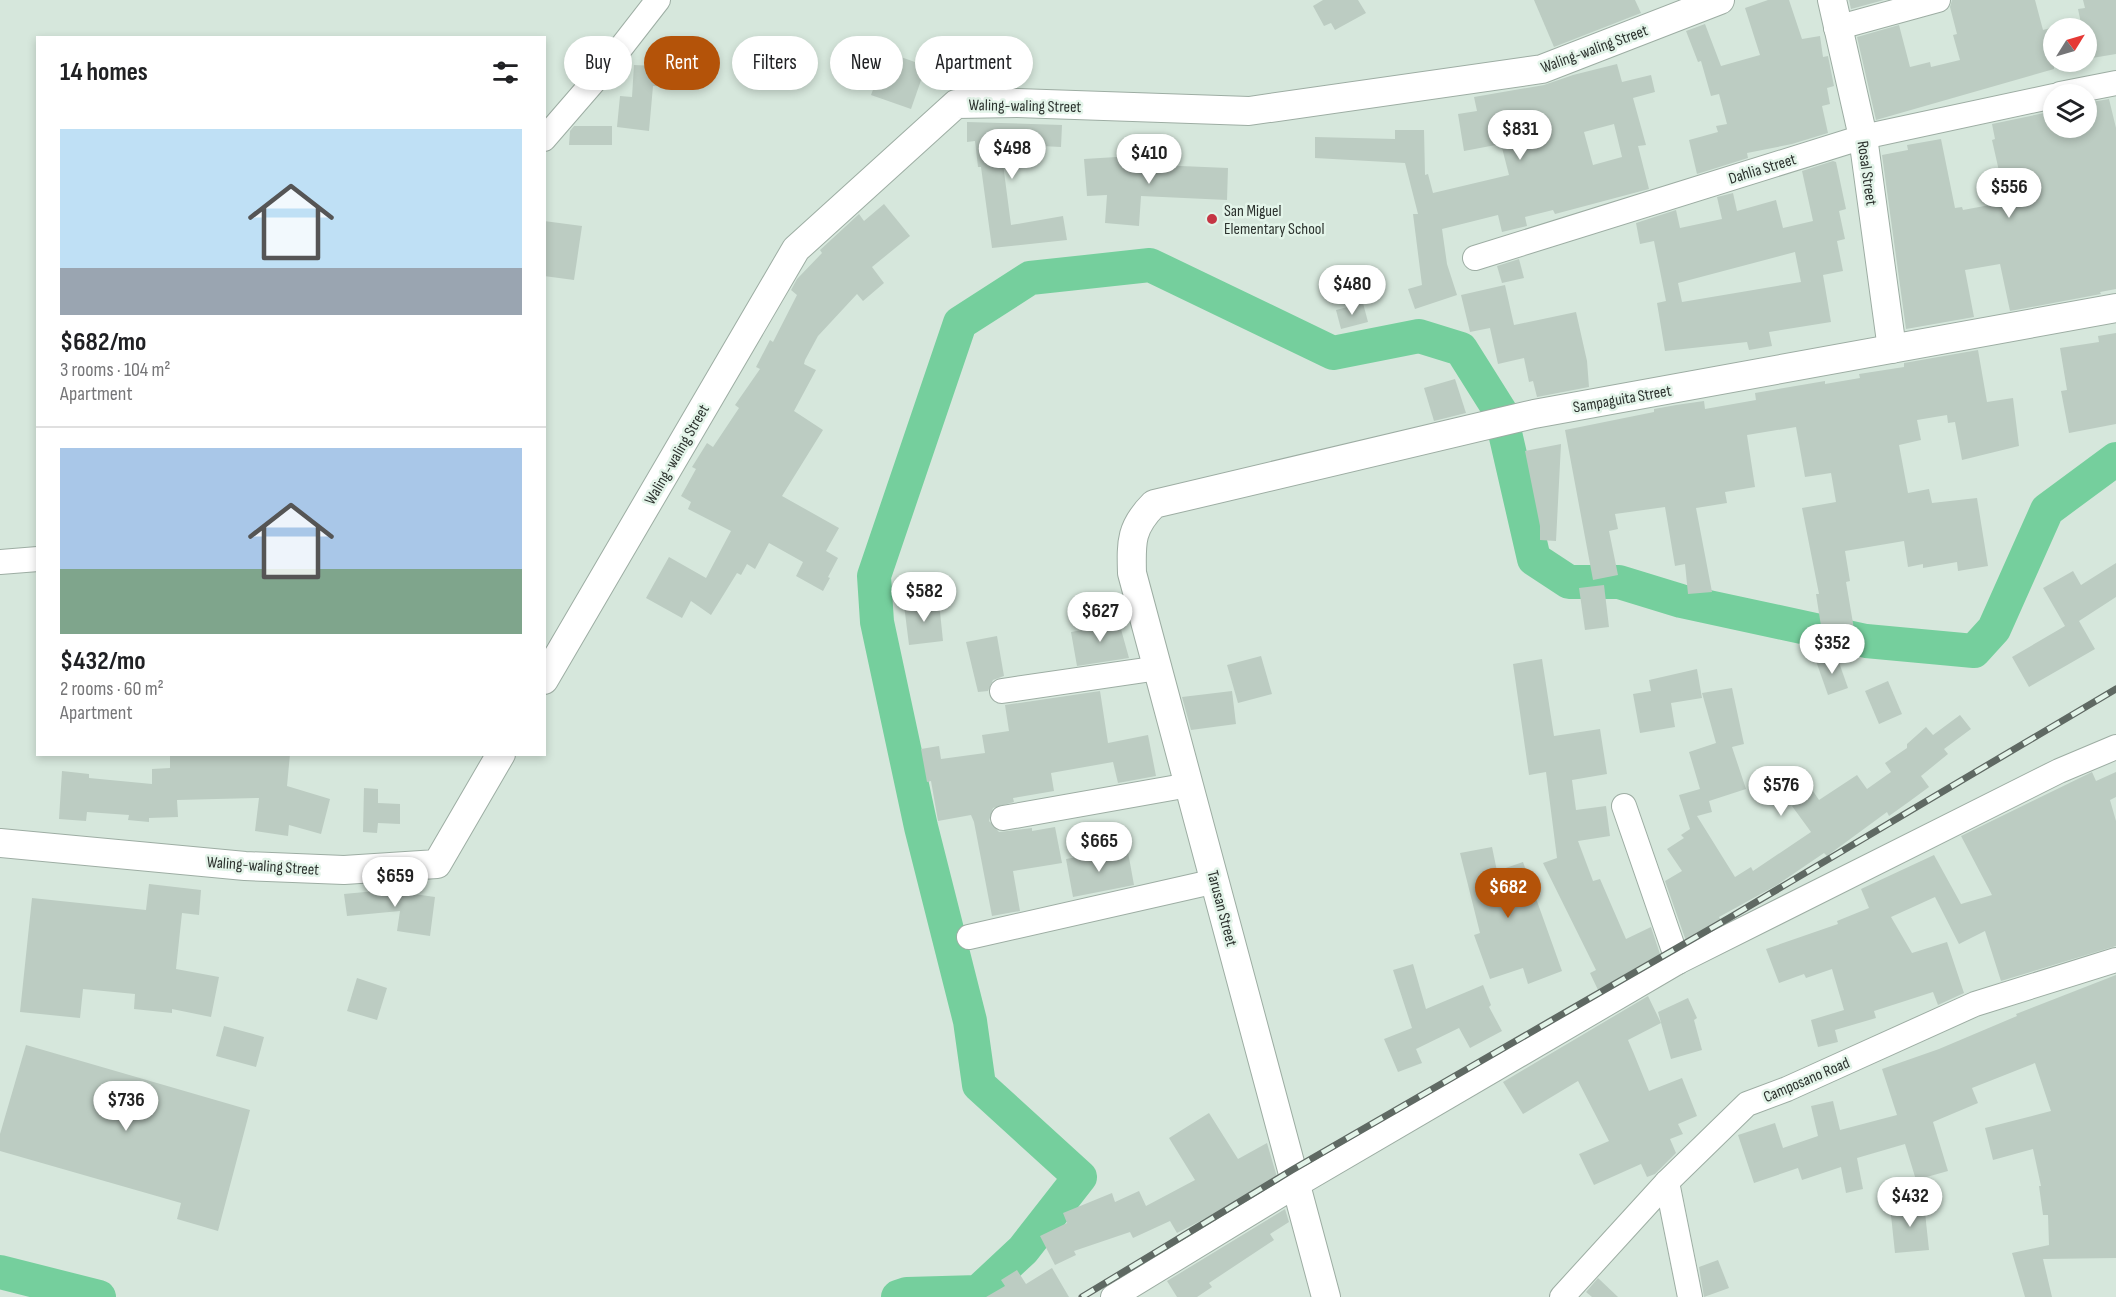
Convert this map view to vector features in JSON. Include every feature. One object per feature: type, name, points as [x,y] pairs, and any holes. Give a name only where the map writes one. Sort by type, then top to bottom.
[{"type":"street","points":[[546,137],[602,72],[657,0]]},
{"type":"street","name":"Waling-waling Street","points":[[546,677],[796,249],[956,104],[1017,103],[1249,111],[1542,69],[1720,0]]},
{"type":"street","name":"Rosal Street","points":[[1832,0],[1836,28],[1863,137],[1892,349]]},
{"type":"street","points":[[1836,28],[1938,0]]},
{"type":"street","points":[[2097,86],[2116,82]]},
{"type":"street","name":"Dahlia Street","points":[[1475,258],[1863,137],[2043,98]]},
{"type":"street","name":"Sampaguita Street","points":[[1139,519],[1154,504],[1504,420],[2116,308]]},
{"type":"street","name":"Tarusan Street","points":[[1139,519],[1131,543],[1132,573],[1326,1297]]},
{"type":"street","points":[[0,562],[36,559]]},
{"type":"street","points":[[1002,691],[1159,668]]},
{"type":"street","points":[[1113,1297],[1295,1186],[1678,962],[2048,777],[2116,747]]},
{"type":"street","name":"Waling-waling Street","points":[[0,843],[256,866],[344,870],[437,864],[500,756]]},
{"type":"street","points":[[1003,818],[1189,785]]},
{"type":"street","points":[[1624,806],[1678,962]]},
{"type":"street","points":[[969,937],[1216,881]]},
{"type":"street","name":"Camposano Road","points":[[1562,1297],[1667,1182],[1747,1104],[1787,1089],[1975,1004],[2116,960]]},
{"type":"street","points":[[1667,1182],[1690,1297]]},
{"type":"building","points":[[1323,0],[1358,0],[1366,13],[1335,30],[1331,23],[1324,26],[1313,6]]},
{"type":"building","points":[[1534,0],[1635,0],[1641,13],[1554,47]]},
{"type":"building","points":[[1768,0],[1789,0],[1802,39],[1820,36],[1823,57],[1828,56],[1834,86],[1827,88],[1830,104],[1822,106],[1828,133],[1792,144],[1747,153],[1748,158],[1697,174],[1689,140],[1718,132],[1716,126],[1727,124],[1719,94],[1711,96],[1701,61],[1698,62],[1686,31],[1705,24],[1721,66],[1760,55],[1745,8]]},
{"type":"building","points":[[1849,0],[1884,0],[1851,9]]},
{"type":"building","points":[[1952,0],[2035,0],[2043,30],[2044,72],[1876,120],[1857,37],[1899,25],[1910,67],[1930,62],[1931,67],[1960,60],[1953,35],[1957,34],[1950,7]]},
{"type":"building","points":[[2083,0],[2116,0],[2116,54],[2097,57],[2097,18],[2080,18],[2078,9],[2085,8]]},
{"type":"building","points":[[903,58],[915,62],[915,90],[918,90],[911,109],[871,95],[873,90],[903,90]]},
{"type":"building","points":[[1617,64],[1622,82],[1651,75],[1655,92],[1633,98],[1646,145],[1638,146],[1649,189],[1555,214],[1553,210],[1525,217],[1527,226],[1502,232],[1498,215],[1442,229],[1447,264],[1457,295],[1415,309],[1408,289],[1422,285],[1413,214],[1418,214],[1405,163],[1315,158],[1315,137],[1395,139],[1395,130],[1424,130],[1425,175],[1428,174],[1433,193],[1509,175],[1501,144],[1464,151],[1458,114],[1477,111],[1474,97],[1544,85]],"holes":[[[1614,124],[1622,157],[1593,165],[1584,132]]]},
{"type":"building","points":[[634,65],[644,65],[644,90],[653,90],[649,131],[617,127],[620,96],[632,97]]},
{"type":"building","points":[[2109,99],[2116,128],[2116,289],[2100,292],[2101,294],[2010,311],[2000,264],[1965,270],[1974,317],[1906,329],[1882,155],[1908,150],[1907,145],[1941,139],[1955,208],[1962,207],[1963,210],[2006,202],[1992,140],[1995,139],[1992,124],[2043,113],[2043,138],[2097,138],[2097,101]]},
{"type":"building","points":[[967,122],[1062,125],[1061,147],[1002,144],[1011,225],[1063,216],[1067,240],[992,248],[981,167],[978,167],[975,141],[967,142]]},
{"type":"building","points":[[574,126],[612,126],[612,145],[569,145],[570,131]]},
{"type":"building","points":[[1133,156],[1134,164],[1228,168],[1227,200],[1141,196],[1139,226],[1105,223],[1107,195],[1087,196],[1084,159]]},
{"type":"building","points":[[1836,162],[1846,209],[1839,211],[1845,239],[1837,241],[1843,271],[1823,275],[1831,322],[1769,332],[1772,346],[1749,350],[1747,342],[1665,351],[1657,303],[1666,301],[1654,241],[1640,244],[1636,223],[1676,210],[1680,228],[1722,219],[1717,197],[1733,193],[1737,211],[1776,200],[1783,228],[1813,221],[1802,171]],"holes":[[[1795,252],[1801,282],[1682,302],[1678,283]]]},
{"type":"building","points":[[884,204],[910,236],[872,267],[884,283],[863,301],[857,294],[818,336],[804,364],[816,370],[794,411],[823,430],[782,496],[839,528],[826,551],[838,558],[828,577],[830,578],[823,591],[796,576],[803,562],[769,543],[755,569],[747,564],[741,575],[737,573],[711,615],[691,601],[682,618],[646,598],[669,557],[706,578],[731,531],[688,509],[691,502],[681,496],[696,469],[692,467],[707,443],[713,447],[739,408],[735,405],[760,369],[756,367],[770,340],[773,342],[797,295],[791,290],[797,279],[822,253],[820,250],[859,214],[864,221]]},
{"type":"building","points":[[546,221],[582,226],[574,280],[546,276]]},
{"type":"building","points":[[1519,259],[1524,278],[1502,283],[1497,266]]},
{"type":"building","points":[[1505,285],[1514,325],[1576,312],[1587,361],[1589,387],[1537,397],[1533,381],[1529,382],[1524,358],[1498,364],[1490,328],[1470,332],[1461,295]]},
{"type":"building","points":[[1363,303],[1368,322],[1341,329],[1336,310]]},
{"type":"building","points":[[2116,333],[2116,424],[2069,433],[2061,391],[2067,390],[2060,348],[2099,342],[2098,336]]},
{"type":"building","points":[[1978,350],[1987,402],[2013,398],[2019,446],[1962,460],[1955,422],[1948,423],[1947,415],[1917,420],[1921,440],[1899,445],[1908,493],[1929,489],[1932,503],[1977,498],[1988,566],[1958,571],[1957,562],[1923,568],[1923,564],[1908,567],[1904,541],[1845,551],[1850,581],[1846,582],[1854,629],[1821,626],[1816,594],[1819,594],[1802,508],[1836,502],[1831,473],[1805,477],[1796,427],[1747,435],[1755,487],[1725,492],[1727,503],[1696,508],[1712,592],[1688,594],[1685,564],[1675,566],[1665,507],[1615,514],[1618,529],[1609,531],[1618,575],[1593,580],[1565,430],[1654,412],[1654,409],[1676,405],[1704,401],[1705,409],[1756,400],[1755,393],[1825,381],[1825,384],[1860,378],[1859,374],[1904,367],[1904,363]]},
{"type":"building","points":[[1455,379],[1466,413],[1434,421],[1424,388]]},
{"type":"building","points":[[1561,444],[1556,541],[1540,540],[1540,526],[1525,451]]},
{"type":"building","points":[[2116,563],[2116,597],[2079,621],[2095,649],[2029,687],[2012,657],[2065,626],[2043,588],[2073,571],[2081,585]]},
{"type":"building","points":[[1604,585],[1609,627],[1585,630],[1579,588]]},
{"type":"building","points":[[939,602],[943,641],[909,645],[904,605]]},
{"type":"building","points":[[1117,615],[1129,658],[1077,666],[1071,632],[1088,629],[1087,624]]},
{"type":"building","points":[[997,636],[1004,676],[993,680],[988,691],[978,692],[966,642]]},
{"type":"building","points":[[1836,654],[1848,688],[1828,695],[1816,661]]},
{"type":"building","points":[[1261,656],[1272,694],[1238,703],[1227,665]]},
{"type":"building","points":[[1542,659],[1554,736],[1600,729],[1607,774],[1572,780],[1576,810],[1606,806],[1610,836],[1578,841],[1593,881],[1600,879],[1626,939],[1651,927],[1660,954],[1598,990],[1590,973],[1596,970],[1543,863],[1557,858],[1546,772],[1529,775],[1513,664]]},
{"type":"building","points":[[1697,669],[1702,698],[1671,703],[1675,727],[1640,733],[1633,694],[1651,691],[1649,680]]},
{"type":"building","points":[[1888,681],[1902,714],[1879,724],[1865,691]]},
{"type":"building","points":[[1732,688],[1744,744],[1732,747],[1746,789],[1709,801],[1712,812],[1697,816],[1735,877],[1751,867],[1753,871],[1811,832],[1792,806],[1813,791],[1819,800],[1857,775],[1867,789],[1891,772],[1885,763],[1907,748],[1907,744],[1926,727],[1933,735],[1960,715],[1971,729],[1944,749],[1948,754],[1921,776],[1929,787],[1889,816],[1887,812],[1827,856],[1824,853],[1777,885],[1719,917],[1721,921],[1686,941],[1665,881],[1682,871],[1667,849],[1684,838],[1681,835],[1690,829],[1679,795],[1700,789],[1689,752],[1716,743],[1702,693]]},
{"type":"building","points":[[1100,691],[1108,743],[1148,735],[1156,776],[1118,783],[1113,762],[1051,773],[1054,791],[1013,798],[1014,802],[993,808],[989,821],[999,832],[1032,828],[1032,831],[1055,827],[1062,863],[1013,871],[1020,911],[992,916],[974,822],[971,815],[938,821],[931,781],[927,782],[921,749],[939,746],[941,759],[985,753],[982,735],[1009,731],[1005,705]]},
{"type":"building","points":[[1232,691],[1236,724],[1191,730],[1182,697]]},
{"type":"building","points":[[170,756],[290,756],[287,786],[330,799],[321,834],[289,825],[288,836],[255,831],[259,798],[177,800],[178,817],[149,818],[149,822],[128,820],[129,815],[87,812],[86,821],[59,819],[62,771],[89,774],[89,778],[152,784],[152,769],[170,768]]},
{"type":"building","points":[[2092,772],[2096,781],[2116,772],[2116,797],[2110,800],[2116,821],[2116,946],[2001,981],[1985,931],[1959,944],[1935,897],[1891,917],[1912,953],[1947,942],[1964,993],[1938,1005],[1933,992],[1874,1011],[1876,1018],[1835,1030],[1838,1042],[1818,1047],[1811,1020],[1844,1010],[1832,969],[1806,978],[1804,974],[1779,983],[1766,949],[1838,924],[1837,921],[1869,908],[1861,889],[1934,855],[1961,904],[1992,895],[1961,836]]},
{"type":"building","points":[[364,788],[378,789],[378,803],[400,804],[400,824],[378,823],[377,833],[363,832]]},
{"type":"building","points":[[1492,847],[1497,871],[1523,862],[1562,971],[1528,984],[1523,968],[1490,979],[1474,935],[1480,933],[1460,853]]},
{"type":"building","points":[[1106,852],[1106,856],[1128,852],[1134,885],[1073,897],[1066,859]]},
{"type":"building","points":[[149,884],[201,890],[199,915],[182,913],[176,969],[219,977],[211,1017],[172,1009],[172,1013],[134,1009],[135,994],[83,989],[80,1018],[20,1012],[32,898],[146,910]]},
{"type":"building","points":[[386,890],[435,897],[430,936],[397,931],[400,911],[347,916],[344,894]]},
{"type":"building","points":[[1413,964],[1426,1009],[1483,985],[1491,1005],[1489,1007],[1502,1031],[1470,1048],[1459,1028],[1416,1049],[1422,1063],[1398,1072],[1384,1039],[1412,1028],[1393,970]]},
{"type":"building","points":[[2116,975],[2116,1258],[2043,1259],[2052,1297],[2025,1297],[2012,1253],[2049,1245],[2048,1215],[2043,1215],[2039,1186],[2041,1186],[2033,1149],[1993,1160],[1985,1128],[2051,1111],[2035,1063],[1972,1088],[1978,1103],[1933,1122],[1948,1171],[1916,1180],[1905,1144],[1857,1158],[1863,1189],[1846,1193],[1841,1167],[1802,1180],[1798,1168],[1754,1183],[1738,1135],[1775,1123],[1783,1148],[1818,1136],[1811,1106],[1833,1101],[1840,1130],[1897,1115],[1882,1069],[1939,1049],[2017,1016],[2016,1014]]},
{"type":"building","points":[[357,978],[387,988],[377,1020],[347,1011]]},
{"type":"building","points":[[1648,996],[1661,1023],[1628,1040],[1649,1091],[1682,1078],[1697,1116],[1678,1124],[1683,1134],[1670,1139],[1676,1153],[1655,1174],[1647,1177],[1641,1164],[1594,1185],[1579,1154],[1609,1141],[1578,1081],[1523,1114],[1503,1082]]},
{"type":"building","points":[[1688,998],[1697,1018],[1694,1020],[1702,1050],[1671,1059],[1658,1012]]},
{"type":"building","points":[[224,1026],[264,1037],[256,1067],[216,1056]]},
{"type":"building","points":[[26,1045],[250,1110],[218,1231],[177,1219],[181,1203],[0,1151],[0,1134]]},
{"type":"building","points":[[1209,1113],[1238,1159],[1267,1143],[1277,1177],[1268,1182],[1270,1185],[1177,1233],[1170,1221],[1133,1238],[1130,1232],[1074,1251],[1076,1255],[1055,1265],[1040,1236],[1067,1223],[1063,1213],[1112,1193],[1115,1202],[1139,1191],[1146,1206],[1195,1180],[1169,1138]]},
{"type":"building","points":[[1924,1203],[1929,1250],[1895,1253],[1890,1206]]},
{"type":"building","points":[[1285,1209],[1289,1222],[1270,1234],[1274,1240],[1209,1283],[1212,1287],[1197,1297],[1177,1297],[1167,1281]]},
{"type":"building","points":[[1718,1260],[1729,1288],[1704,1297],[1699,1267]]},
{"type":"building","points":[[1052,1268],[1069,1297],[986,1297],[1005,1286],[1001,1280],[1017,1270],[1026,1284]]},
{"type":"building","points":[[1598,1278],[1618,1297],[1592,1297],[1586,1292]]},
{"type":"waterway","points":[[898,1297],[907,1294],[978,1292],[1023,1250],[1080,1177],[979,1085],[970,1021],[921,827],[877,622],[874,576],[960,323],[1030,278],[1150,265],[1333,353],[1419,336],[1461,349],[1500,411],[1534,559],[1569,582],[1619,582],[1681,601],[1866,641],[1974,651],[1994,629],[2047,510],[2116,459]]},
{"type":"waterway","points":[[0,1272],[99,1297]]},
{"type":"railway","points":[[1082,1297],[1292,1170],[1729,918],[2116,689]]},
{"type":"place","name":"San Miguel Elementary School","points":[[1212,219]]}]
